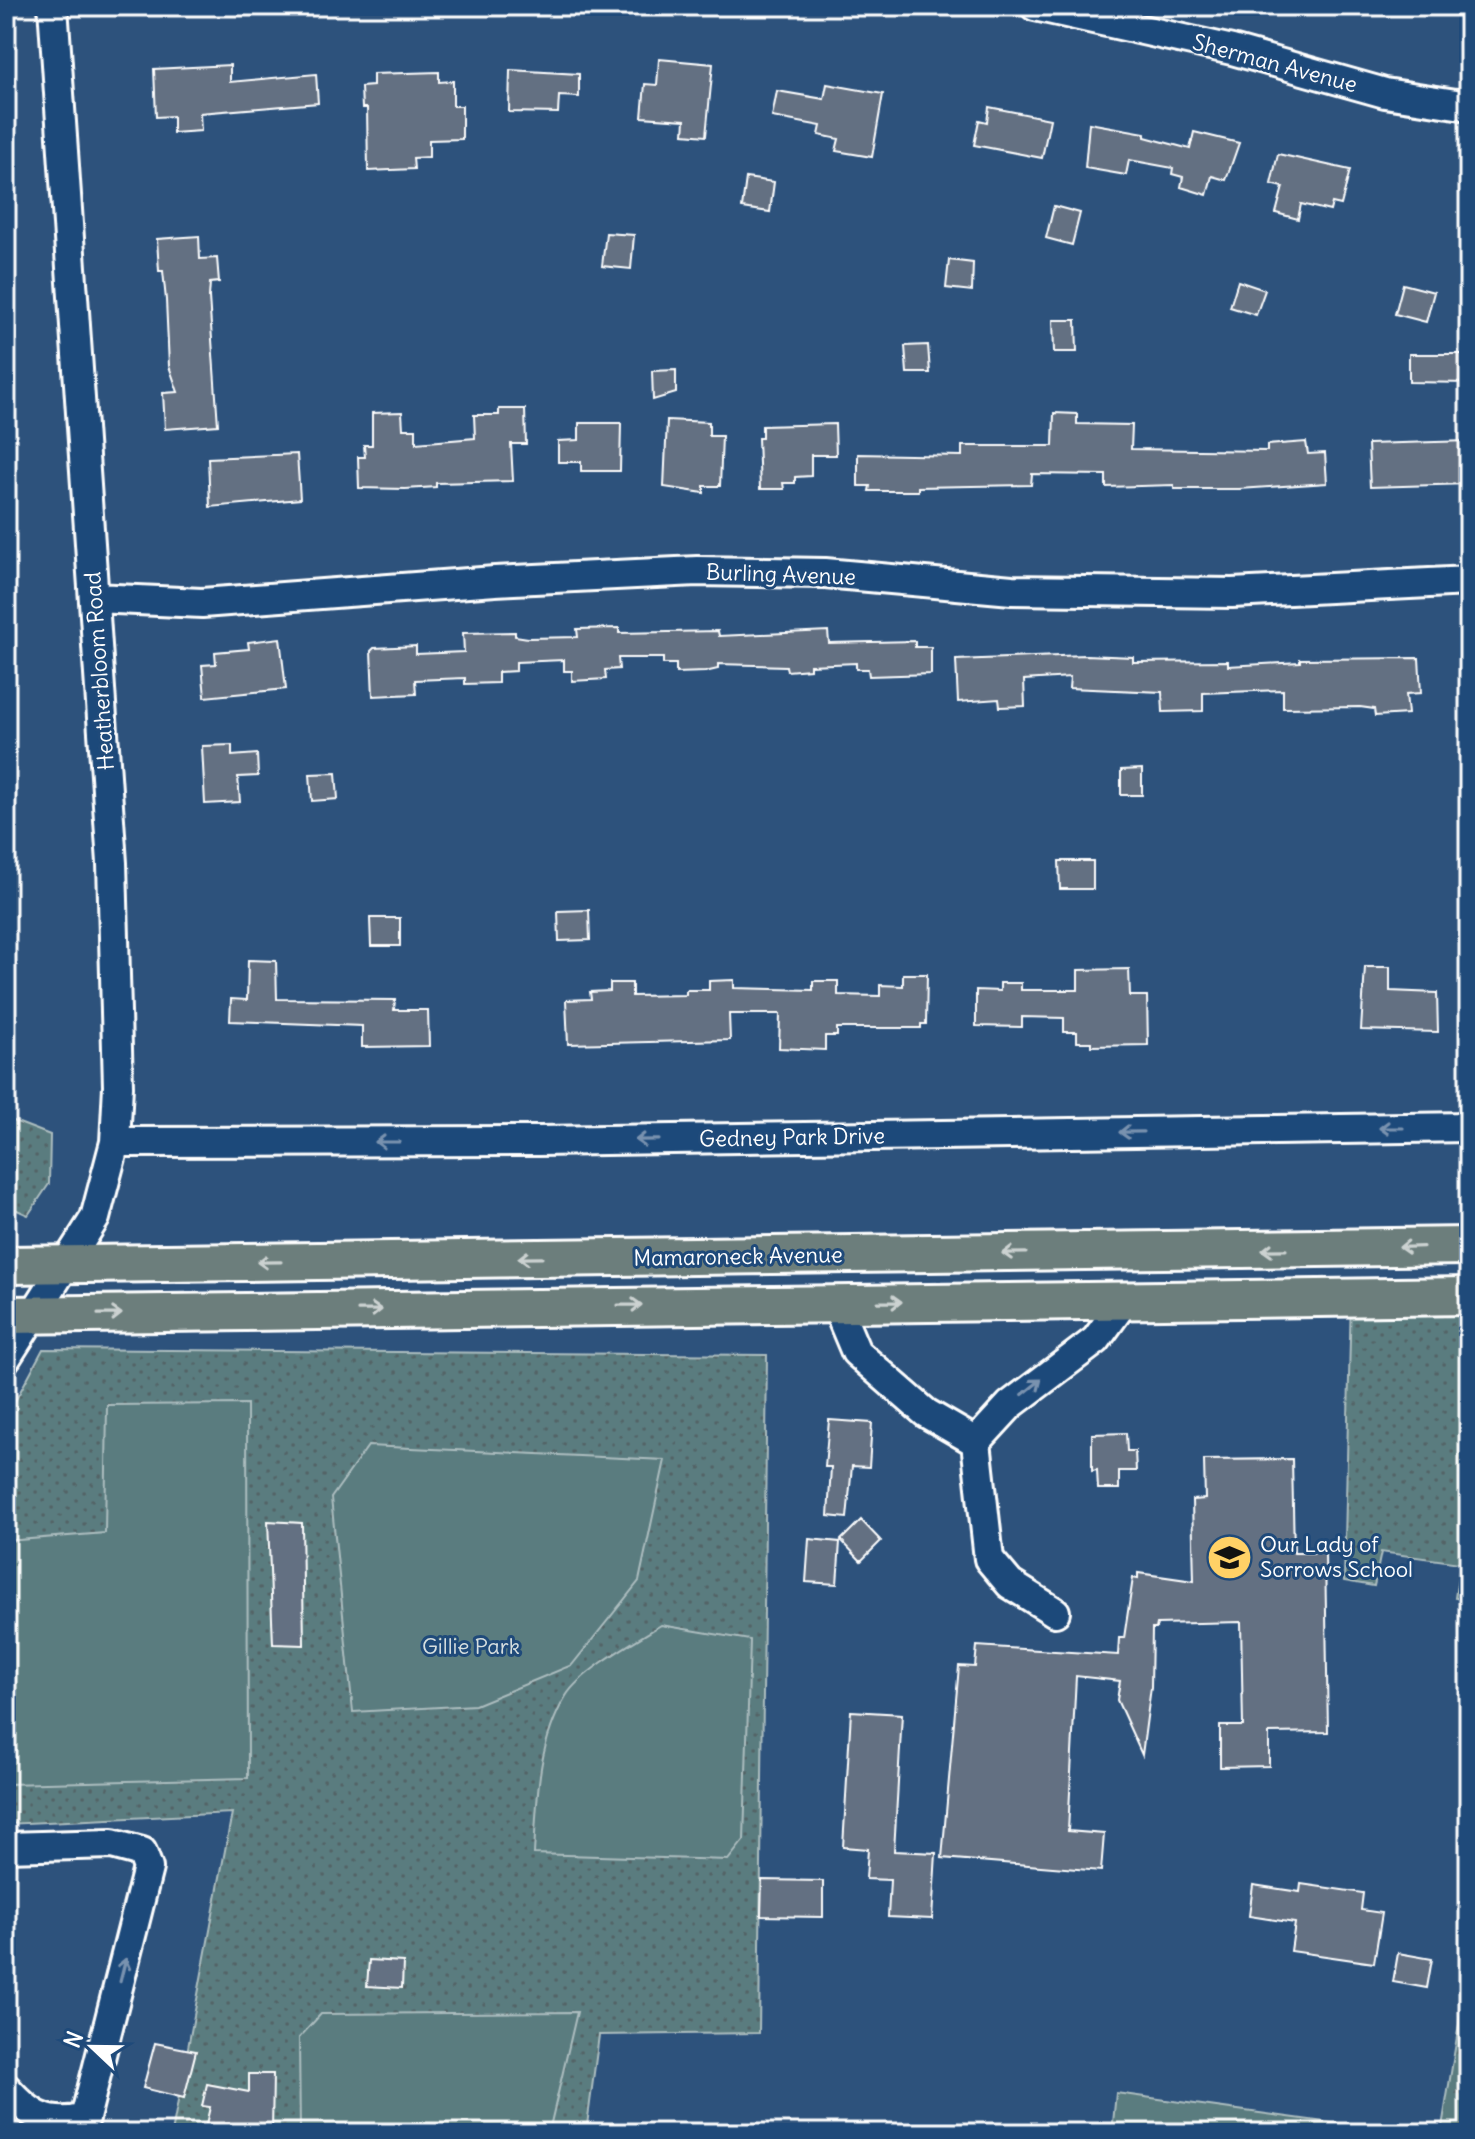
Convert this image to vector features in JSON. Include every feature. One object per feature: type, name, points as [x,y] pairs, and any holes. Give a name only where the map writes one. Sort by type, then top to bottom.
[{"type":"main road","name":"Mamaroneck Avenue","points":[[6,1265],[1469,1246]]},
{"type":"main road","points":[[19,1315],[1469,1296]]},
{"type":"street","name":"Heatherbloom Road","points":[[6,1358],[19,1315],[64,1265],[95,1218],[115,1142],[118,1086],[112,863],[53,6]]},
{"type":"street","name":"Sherman Avenue","points":[[1035,6],[1232,50],[1385,93],[1469,106]]},
{"type":"street","name":"Burling Avenue","points":[[94,598],[202,603],[495,581],[697,571],[825,573],[1012,590],[1232,593],[1469,581]]},
{"type":"street","name":"Gedney Park Drive","points":[[115,1142],[523,1142],[1469,1127]]},
{"type":"street","points":[[1055,1612],[1010,1584],[989,1559],[976,1442],[1010,1405],[1096,1340],[1125,1300]]},
{"type":"street","points":[[835,1302],[856,1352],[926,1413],[976,1442]]},
{"type":"street","points":[[6,1847],[112,1844],[142,1852],[148,1868],[85,2118],[65,2124],[28,2112],[6,2088]]},
{"type":"green space","points":[[6,1118],[50,1135],[49,1184],[28,1215],[6,1205]]},
{"type":"green space","points":[[1351,1297],[1469,1297],[1469,1600],[1455,1598],[1460,1563],[1381,1552],[1374,1586],[1344,1581]]},
{"type":"green space","name":"Gillie Park","points":[[43,1349],[767,1355],[759,2033],[599,2035],[586,2133],[172,2133],[232,1813],[6,1824],[6,1418]]},
{"type":"green space","points":[[247,1404],[248,1778],[6,1784],[6,1541],[105,1533],[107,1405]]},
{"type":"green space","points":[[368,1446],[665,1460],[639,1581],[572,1665],[475,1705],[353,1712],[331,1498]]},
{"type":"green space","points":[[661,1625],[750,1640],[744,1840],[728,1860],[534,1854],[540,1773],[556,1714],[573,1686],[623,1648]]},
{"type":"green space","points":[[1469,1964],[1469,2133],[1441,2133]]},
{"type":"green space","points":[[577,2012],[551,2123],[545,2133],[300,2133],[299,2038],[321,2014]]},
{"type":"green space","points":[[1116,2093],[1404,2133],[1112,2133]]},
{"type":"building","points":[[659,59],[713,64],[706,136],[684,134],[685,120],[642,117],[645,84],[657,85]]},
{"type":"building","points":[[230,65],[230,82],[316,74],[318,103],[200,113],[201,131],[173,133],[173,116],[156,117],[154,69]]},
{"type":"building","points":[[510,70],[579,74],[579,97],[559,96],[558,113],[509,112]]},
{"type":"building","points":[[439,72],[439,82],[453,81],[453,106],[462,106],[462,139],[429,140],[429,157],[413,158],[414,169],[368,171],[367,108],[362,108],[361,87],[373,86],[373,74]]},
{"type":"building","points":[[827,84],[883,94],[872,157],[836,151],[839,139],[819,135],[821,126],[772,117],[777,91],[824,99]]},
{"type":"building","points":[[989,107],[1050,119],[1042,158],[974,145],[979,120],[987,122]]},
{"type":"building","points":[[1089,123],[1145,133],[1145,137],[1190,149],[1194,132],[1239,143],[1226,180],[1212,176],[1207,195],[1181,187],[1183,177],[1172,174],[1173,168],[1129,160],[1126,175],[1085,168]]},
{"type":"building","points":[[1278,154],[1350,170],[1341,205],[1332,203],[1330,211],[1301,204],[1298,219],[1276,213],[1283,187],[1271,184]]},
{"type":"building","points":[[746,178],[774,182],[770,212],[742,208]]},
{"type":"building","points":[[1054,206],[1080,213],[1072,245],[1046,238]]},
{"type":"building","points":[[606,233],[634,235],[631,269],[602,266]]},
{"type":"building","points":[[199,236],[200,259],[217,258],[219,282],[210,283],[209,297],[218,425],[165,429],[163,393],[178,392],[169,366],[166,300],[163,271],[159,271],[157,239]]},
{"type":"building","points":[[949,260],[973,263],[972,291],[946,288]]},
{"type":"building","points":[[1238,281],[1265,290],[1256,315],[1230,307]]},
{"type":"building","points":[[1403,284],[1434,292],[1426,322],[1395,314]]},
{"type":"building","points":[[1053,320],[1076,320],[1077,352],[1054,352]]},
{"type":"building","points":[[928,345],[930,373],[907,373],[905,346]]},
{"type":"building","points":[[1409,354],[1469,354],[1469,383],[1409,382]]},
{"type":"building","points":[[676,370],[676,393],[653,400],[652,371]]},
{"type":"building","points":[[499,409],[525,409],[526,444],[511,444],[513,481],[436,483],[436,487],[405,489],[359,488],[358,457],[365,457],[364,445],[372,445],[372,413],[402,412],[403,429],[416,429],[416,443],[475,438],[474,415],[499,415]]},
{"type":"building","points":[[1054,413],[1077,414],[1077,424],[1132,425],[1131,449],[1267,451],[1267,445],[1306,442],[1308,454],[1325,453],[1327,483],[1239,489],[1174,489],[1174,485],[1106,487],[1106,475],[1032,474],[1031,485],[918,487],[918,491],[869,491],[870,486],[858,486],[858,454],[962,456],[962,446],[1053,446]]},
{"type":"building","points":[[667,420],[709,422],[709,436],[722,436],[720,486],[704,486],[704,493],[664,487]]},
{"type":"building","points":[[579,423],[621,423],[620,471],[581,471],[581,462],[558,462],[558,441],[579,440]]},
{"type":"building","points":[[835,424],[836,455],[811,455],[811,476],[795,477],[795,483],[783,483],[784,489],[760,489],[758,438],[762,438],[762,426]]},
{"type":"building","points":[[1469,441],[1469,484],[1370,487],[1368,444]]},
{"type":"building","points":[[297,454],[300,499],[210,507],[208,458]]},
{"type":"building","points":[[619,628],[619,633],[718,631],[719,636],[828,631],[829,643],[915,641],[915,647],[931,647],[931,674],[869,676],[868,669],[856,669],[856,663],[810,665],[810,669],[787,671],[786,666],[718,664],[718,669],[705,672],[676,673],[676,664],[663,664],[663,658],[618,658],[619,669],[605,670],[606,679],[572,681],[572,671],[564,671],[564,660],[516,662],[516,671],[498,672],[498,683],[465,684],[465,678],[415,680],[416,694],[373,696],[371,651],[374,648],[416,646],[416,654],[464,652],[463,633],[515,632],[515,636],[528,638],[578,637],[577,629]]},
{"type":"building","points":[[280,638],[286,689],[205,697],[202,665],[216,664],[215,652],[249,649],[248,642]]},
{"type":"building","points":[[1086,655],[1133,657],[1133,662],[1228,661],[1228,666],[1300,662],[1300,659],[1419,658],[1421,693],[1406,694],[1408,714],[1375,716],[1374,709],[1360,707],[1283,708],[1283,690],[1203,693],[1203,711],[1163,712],[1162,692],[1069,688],[1070,677],[1024,680],[1025,706],[1000,707],[999,699],[958,702],[956,660]]},
{"type":"building","points":[[232,745],[232,756],[257,754],[258,776],[238,777],[240,802],[205,804],[202,746]]},
{"type":"building","points":[[1142,769],[1142,795],[1121,795],[1121,770]]},
{"type":"building","points":[[336,773],[338,799],[312,801],[310,774]]},
{"type":"building","points":[[1059,861],[1093,861],[1093,889],[1060,889]]},
{"type":"building","points":[[589,910],[590,940],[559,941],[558,911]]},
{"type":"building","points":[[370,918],[400,918],[400,946],[371,946]]},
{"type":"building","points":[[248,960],[276,961],[277,999],[395,1000],[394,1010],[428,1010],[429,1046],[362,1047],[362,1026],[230,1021],[231,999],[247,1000]]},
{"type":"building","points":[[1365,967],[1390,967],[1390,991],[1437,993],[1438,1032],[1361,1030]]},
{"type":"building","points":[[1129,969],[1130,996],[1147,996],[1148,1045],[1091,1046],[1091,1042],[1077,1042],[1077,1032],[1064,1032],[1064,1018],[1022,1017],[1022,1027],[976,1026],[976,990],[1000,991],[1000,983],[1021,983],[1021,990],[1078,990],[1078,970]]},
{"type":"building","points":[[903,974],[927,974],[926,1024],[921,1024],[921,1028],[837,1028],[837,1036],[825,1036],[825,1050],[779,1048],[780,1014],[729,1014],[730,1040],[568,1044],[566,1000],[591,999],[590,992],[610,991],[610,983],[632,983],[632,996],[686,995],[686,990],[709,990],[709,981],[734,980],[734,988],[813,990],[813,981],[838,981],[838,995],[880,996],[880,985],[903,986]]},
{"type":"building","points":[[829,1420],[872,1423],[869,1467],[852,1466],[847,1518],[828,1516],[831,1467],[825,1467]]},
{"type":"building","points":[[1126,1433],[1127,1451],[1135,1451],[1136,1471],[1119,1471],[1119,1489],[1098,1489],[1097,1470],[1092,1471],[1092,1434]]},
{"type":"building","points":[[1292,1459],[1294,1553],[1325,1553],[1328,1732],[1269,1733],[1269,1766],[1220,1767],[1220,1726],[1243,1726],[1241,1622],[1157,1624],[1156,1629],[1152,1629],[1151,1687],[1142,1755],[1117,1700],[1120,1681],[1076,1676],[1068,1831],[1104,1834],[1101,1871],[942,1858],[959,1666],[975,1667],[977,1646],[1118,1655],[1119,1638],[1124,1638],[1133,1578],[1138,1579],[1138,1573],[1194,1581],[1192,1500],[1205,1499],[1204,1460]]},
{"type":"building","points":[[861,1520],[881,1541],[861,1561],[841,1540]]},
{"type":"building","points":[[268,1521],[302,1523],[304,1645],[273,1644]]},
{"type":"building","points":[[809,1539],[840,1542],[837,1584],[806,1582]]},
{"type":"building","points":[[851,1711],[902,1714],[894,1851],[936,1853],[932,1919],[888,1917],[890,1880],[866,1879],[868,1849],[843,1847]]},
{"type":"building","points":[[762,1880],[823,1881],[823,1917],[761,1916]]},
{"type":"building","points":[[1301,1884],[1363,1893],[1361,1910],[1382,1913],[1374,1963],[1291,1951],[1295,1923],[1249,1916],[1253,1885],[1300,1892]]},
{"type":"building","points":[[1398,1953],[1432,1959],[1427,1988],[1393,1982]]},
{"type":"building","points":[[369,1960],[403,1962],[402,1988],[367,1986]]},
{"type":"building","points":[[155,2043],[196,2051],[184,2098],[143,2088]]},
{"type":"building","points":[[249,2074],[273,2074],[272,2133],[204,2133],[210,2107],[202,2106],[207,2084],[249,2092]]},
{"type":"place","name":"Our Lady of Sorrows School","points":[[1229,1557]]}]
